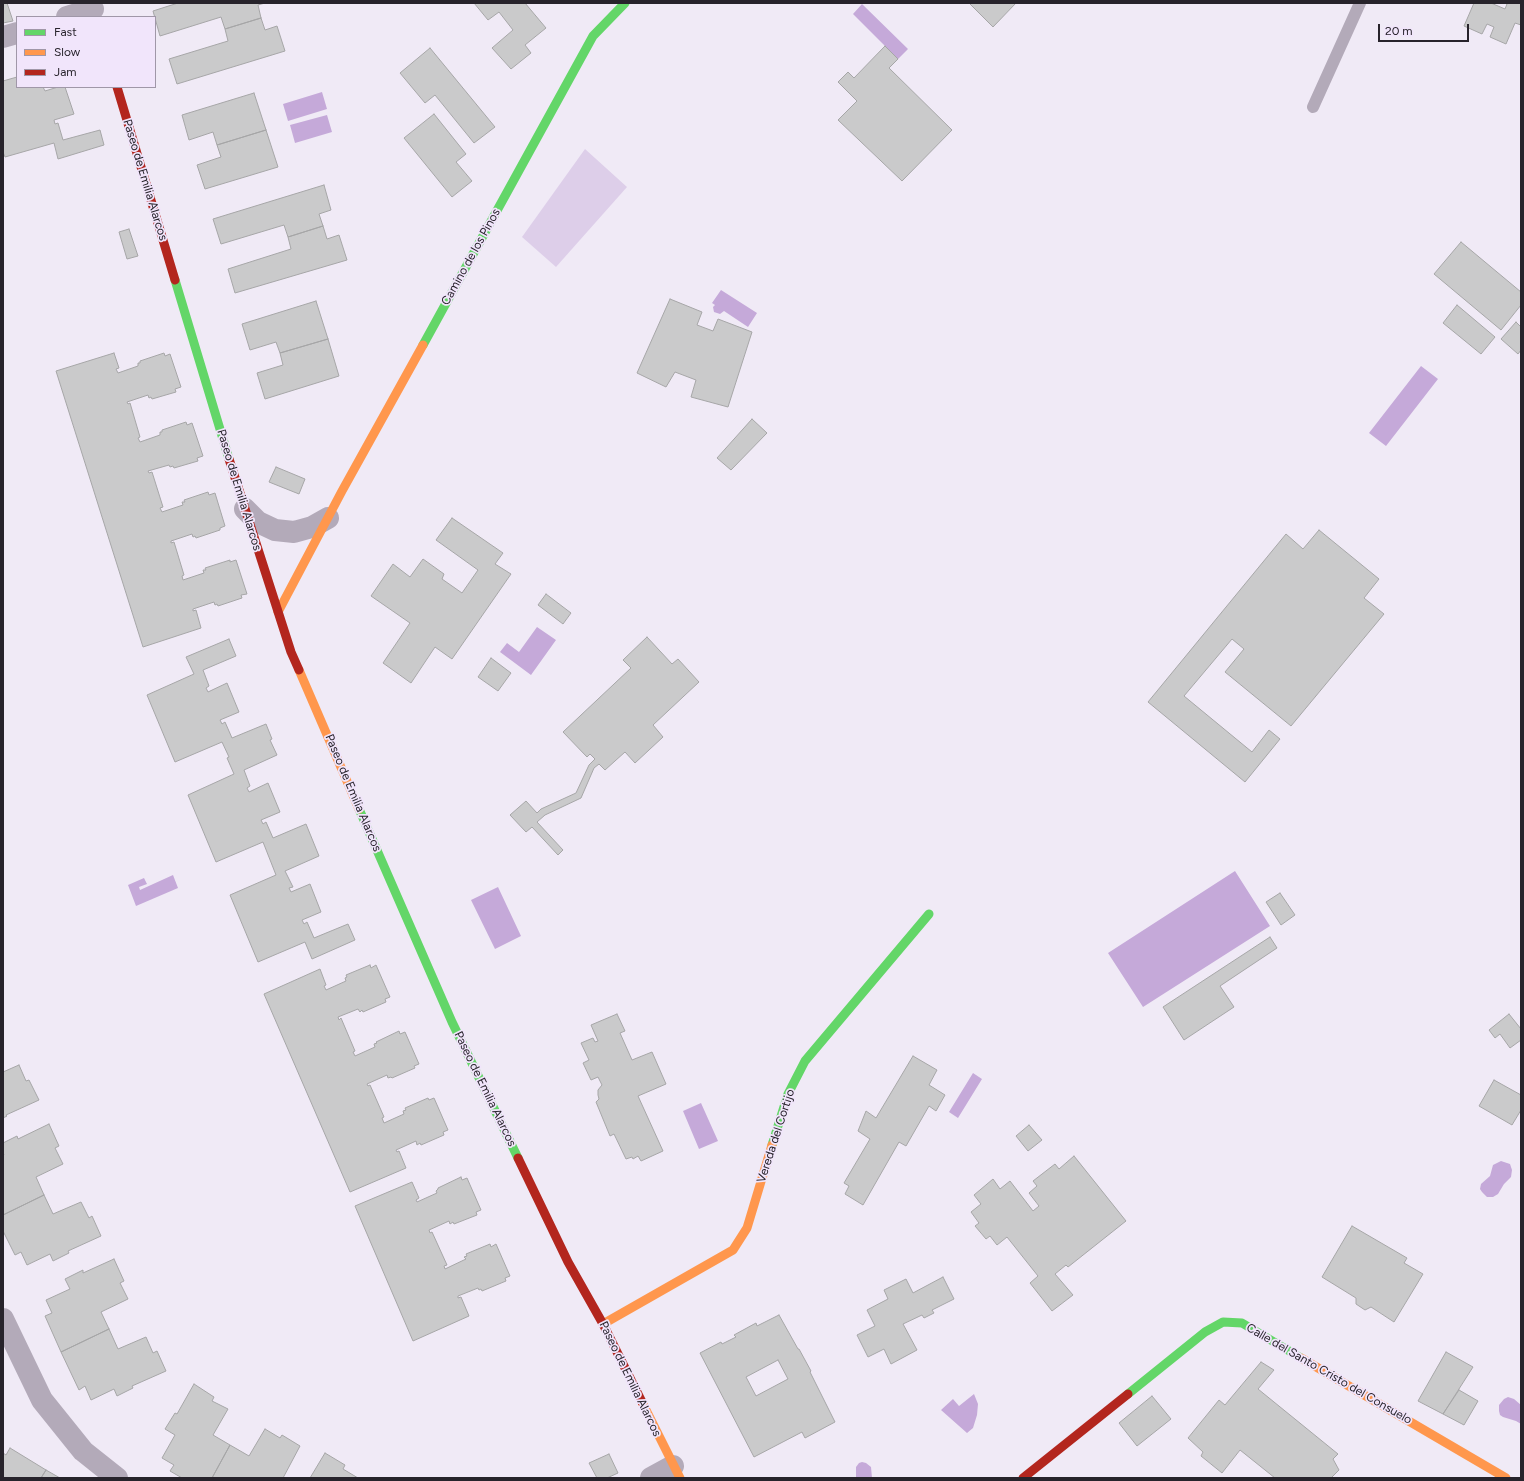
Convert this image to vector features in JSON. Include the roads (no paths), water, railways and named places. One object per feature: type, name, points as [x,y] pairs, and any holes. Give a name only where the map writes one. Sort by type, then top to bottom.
[{"type":"street","name":"Camino de los Pinos","points":[[278,612],[328,518],[593,36],[625,3]]},
{"type":"street","points":[[71,16],[93,10]]},
{"type":"street","points":[[3,37],[16,33]]},
{"type":"street","name":"Paseo de Emilia Alarcos","points":[[117,88],[245,510],[291,652],[452,1022],[568,1262],[603,1324],[676,1472],[652,1478]]},
{"type":"street","points":[[245,510],[258,522],[282,531],[294,532],[312,527],[328,518]]},
{"type":"street","name":"Vereda del Cortijo","points":[[603,1324],[733,1250],[747,1228],[788,1094],[805,1061],[929,914]]},
{"type":"street","points":[[3,1319],[42,1400],[83,1450],[117,1478]]},
{"type":"street","name":"Calle del Santo Cristo del Consuelo","points":[[1023,1478],[1205,1332],[1223,1322],[1242,1324],[1506,1478]]},
{"type":"lane","points":[[1313,107],[1360,3]]}]
